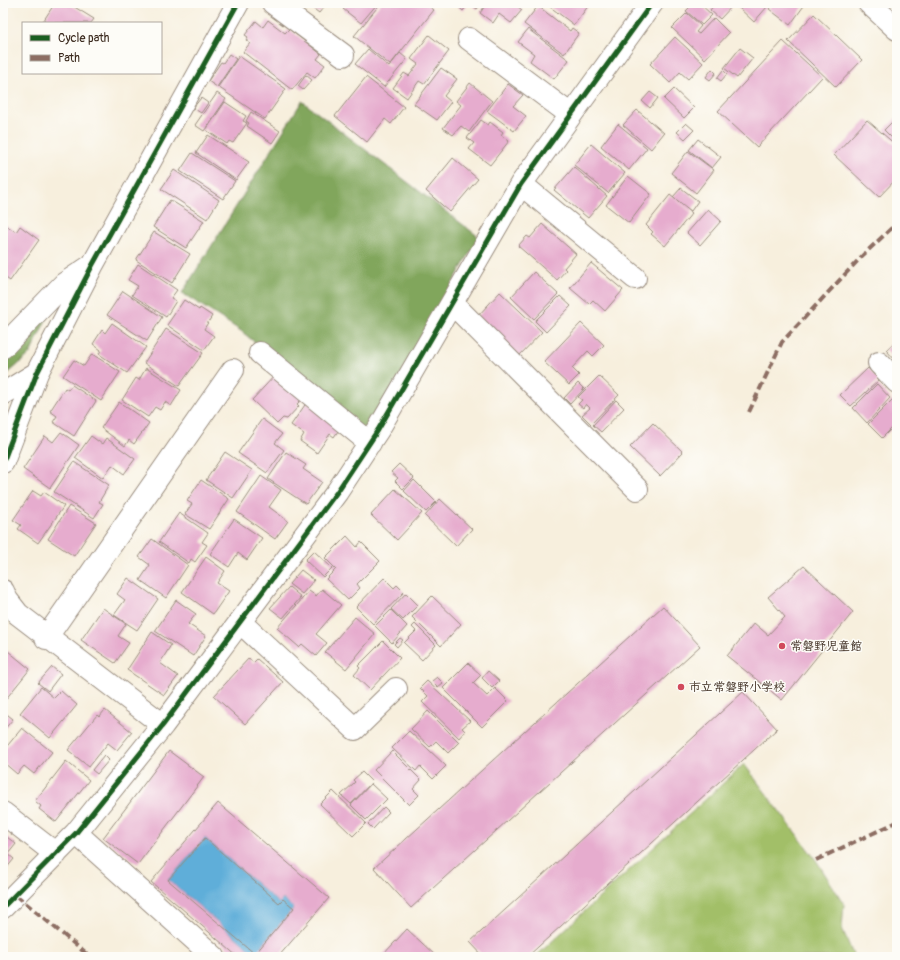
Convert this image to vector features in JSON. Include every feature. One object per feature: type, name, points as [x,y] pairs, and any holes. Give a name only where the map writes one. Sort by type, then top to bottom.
[{"type":"street","points":[[3,462],[37,373],[92,266],[238,3]]},
{"type":"street","points":[[273,3],[343,55]]},
{"type":"street","points":[[3,908],[76,833],[163,725],[337,492],[370,443],[453,304],[521,184],[652,3]]},
{"type":"street","points":[[869,3],[897,29]]},
{"type":"street","points":[[469,39],[571,115]]},
{"type":"street","points":[[521,184],[635,278]]},
{"type":"street","points":[[3,347],[64,284],[92,266]]},
{"type":"street","points":[[453,304],[638,489]]},
{"type":"street","points":[[260,353],[370,443]]},
{"type":"street","points":[[879,363],[897,382]]},
{"type":"street","points":[[46,638],[233,370]]},
{"type":"street","points":[[3,394],[37,373]]},
{"type":"street","points":[[3,591],[6,600],[18,614],[46,638],[163,725]]},
{"type":"street","points":[[240,622],[355,729],[396,689]]},
{"type":"street","points":[[3,813],[56,854]]},
{"type":"street","points":[[76,833],[214,957]]},
{"type":"green space","points":[[302,101],[479,237],[367,434],[241,331],[182,293]]},
{"type":"green space","points":[[53,305],[30,354],[3,378],[3,358]]},
{"type":"green space","points":[[744,764],[816,860],[844,904],[842,928],[854,957],[535,957]]},
{"type":"water","points":[[205,838],[279,903],[283,899],[294,908],[255,954],[168,880]]},
{"type":"building","points":[[55,3],[68,3],[94,19],[92,22],[43,22]]},
{"type":"building","points":[[306,3],[327,3],[319,13]]},
{"type":"building","points":[[348,3],[378,3],[361,23],[343,9]]},
{"type":"building","points":[[381,3],[425,3],[434,10],[390,65],[354,36]]},
{"type":"building","points":[[454,3],[469,3],[463,11]]},
{"type":"building","points":[[469,3],[482,3],[477,9]]},
{"type":"building","points":[[487,3],[519,3],[517,6],[522,10],[511,23],[499,14],[493,23],[480,13]]},
{"type":"building","points":[[545,3],[587,3],[589,5],[574,25]]},
{"type":"building","points":[[694,3],[699,3],[712,15],[702,25],[686,11]]},
{"type":"building","points":[[716,3],[735,3],[720,19],[710,10]]},
{"type":"building","points":[[742,3],[763,3],[767,7],[754,22],[738,7]]},
{"type":"building","points":[[773,3],[806,3],[790,25],[769,9]]},
{"type":"building","points":[[538,6],[570,31],[572,28],[579,33],[564,54],[524,24]]},
{"type":"building","points":[[687,13],[701,26],[696,32],[699,34],[714,18],[729,33],[705,59],[672,28]]},
{"type":"building","points":[[814,14],[862,60],[836,87],[788,41]]},
{"type":"building","points":[[268,20],[285,33],[289,29],[321,54],[317,59],[325,65],[315,78],[307,72],[292,90],[243,52],[250,43],[246,40],[248,37],[245,35],[256,21],[263,27]]},
{"type":"building","points":[[528,29],[569,60],[554,79],[530,61],[534,54],[518,42]]},
{"type":"building","points":[[429,35],[449,51],[424,84],[419,81],[407,98],[393,88],[404,73],[409,76],[418,64],[411,59]]},
{"type":"building","points":[[675,37],[703,63],[688,79],[680,72],[670,83],[650,64]]},
{"type":"building","points":[[783,41],[822,77],[757,147],[718,111]]},
{"type":"building","points":[[740,48],[753,58],[737,78],[724,68]]},
{"type":"building","points":[[368,49],[389,67],[400,53],[407,59],[384,87],[355,64]]},
{"type":"building","points":[[229,54],[236,59],[217,87],[208,81],[221,62],[223,63]]},
{"type":"building","points":[[239,56],[286,89],[265,119],[218,87]]},
{"type":"building","points":[[441,68],[457,79],[444,96],[451,102],[437,120],[414,104]]},
{"type":"building","points":[[712,69],[716,73],[710,80],[706,77]]},
{"type":"building","points":[[723,70],[727,74],[721,81],[717,78]]},
{"type":"building","points":[[306,75],[312,80],[303,90],[298,86]]},
{"type":"building","points":[[366,77],[404,107],[391,124],[385,119],[367,142],[335,116]]},
{"type":"building","points":[[470,83],[492,101],[469,132],[461,126],[453,135],[443,128],[461,105],[456,101]]},
{"type":"building","points":[[508,84],[523,95],[513,106],[526,116],[514,131],[487,111]]},
{"type":"building","points":[[674,89],[694,108],[684,118],[664,99]]},
{"type":"building","points":[[650,92],[658,98],[650,108],[642,101]]},
{"type":"building","points":[[217,93],[226,99],[204,131],[195,125]]},
{"type":"building","points":[[201,98],[208,103],[201,113],[193,108]]},
{"type":"building","points":[[225,102],[246,116],[243,121],[247,123],[233,143],[229,141],[227,144],[206,130]]},
{"type":"building","points":[[637,110],[664,133],[651,149],[623,125]]},
{"type":"building","points":[[251,112],[280,131],[272,143],[247,126],[249,123],[246,121]]},
{"type":"building","points":[[897,117],[897,143],[884,130]]},
{"type":"building","points":[[481,120],[488,125],[490,122],[503,132],[501,135],[509,141],[490,165],[469,149],[474,143],[467,138]]},
{"type":"building","points":[[867,120],[897,146],[897,178],[879,197],[834,155]]},
{"type":"building","points":[[686,123],[694,130],[685,139],[677,132]]},
{"type":"building","points":[[618,124],[647,148],[629,170],[601,146]]},
{"type":"building","points":[[208,135],[249,162],[236,180],[196,153]]},
{"type":"building","points":[[698,139],[721,157],[712,168],[689,150]]},
{"type":"building","points":[[591,144],[625,173],[608,193],[574,165]]},
{"type":"building","points":[[688,151],[714,170],[696,193],[671,173]]},
{"type":"building","points":[[192,153],[235,181],[223,199],[180,171]]},
{"type":"building","points":[[453,158],[478,179],[450,212],[426,191]]},
{"type":"building","points":[[574,167],[607,196],[588,218],[554,190]]},
{"type":"building","points":[[174,170],[219,200],[207,219],[161,189]]},
{"type":"building","points":[[628,176],[651,194],[629,223],[606,205]]},
{"type":"building","points":[[681,188],[698,201],[691,211],[673,197]]},
{"type":"building","points":[[670,195],[692,213],[665,246],[651,234],[653,232],[646,225]]},
{"type":"building","points":[[170,200],[204,221],[186,248],[153,227]]},
{"type":"building","points":[[708,209],[721,221],[700,245],[687,233]]},
{"type":"building","points":[[3,223],[16,232],[20,226],[39,240],[10,281],[3,276]]},
{"type":"building","points":[[542,224],[576,254],[564,268],[566,270],[557,280],[518,246],[527,236],[530,238]]},
{"type":"building","points":[[154,232],[190,254],[172,283],[136,260]]},
{"type":"building","points":[[591,263],[623,290],[605,311],[593,300],[589,304],[570,288]]},
{"type":"building","points":[[138,264],[177,290],[171,298],[176,301],[166,317],[132,295],[138,286],[128,280]]},
{"type":"building","points":[[534,272],[558,294],[534,319],[511,297]]},
{"type":"building","points":[[123,291],[162,317],[147,341],[107,315]]},
{"type":"building","points":[[500,292],[542,332],[518,357],[477,317]]},
{"type":"building","points":[[560,296],[571,306],[546,332],[535,321]]},
{"type":"building","points":[[184,300],[199,310],[200,308],[212,316],[204,329],[214,336],[204,350],[167,325]]},
{"type":"building","points":[[112,323],[146,347],[127,373],[99,354],[101,350],[93,344],[102,330],[105,333]]},
{"type":"building","points":[[581,323],[604,345],[593,356],[588,351],[572,368],[579,375],[569,385],[544,362]]},
{"type":"building","points":[[166,329],[203,353],[179,386],[144,363]]},
{"type":"building","points":[[897,340],[897,362],[886,350]]},
{"type":"building","points":[[92,354],[120,372],[101,401],[63,376],[74,360],[84,366]]},
{"type":"building","points":[[146,368],[181,390],[171,406],[165,402],[160,410],[155,407],[148,417],[122,400],[136,378],[139,380]]},
{"type":"building","points":[[868,368],[879,380],[851,406],[840,395]]},
{"type":"building","points":[[276,374],[303,398],[297,404],[299,406],[287,419],[283,418],[277,424],[252,400]]},
{"type":"building","points":[[599,376],[619,395],[591,424],[582,415],[590,408],[586,404],[583,408],[578,404],[582,400],[578,397]]},
{"type":"building","points":[[578,383],[584,389],[570,404],[564,398]]},
{"type":"building","points":[[877,384],[890,398],[867,423],[853,408]]},
{"type":"building","points":[[72,385],[96,401],[74,436],[53,422],[57,416],[50,411],[65,388],[68,390]]},
{"type":"building","points":[[895,397],[897,398],[897,423],[882,438],[868,424]]},
{"type":"building","points":[[616,400],[624,408],[601,432],[593,425]]},
{"type":"building","points":[[119,402],[149,423],[134,444],[129,440],[125,446],[101,428]]},
{"type":"building","points":[[307,402],[342,425],[334,437],[330,434],[317,453],[300,441],[304,434],[291,425]]},
{"type":"building","points":[[262,419],[282,434],[275,443],[284,450],[267,473],[238,453]]},
{"type":"building","points":[[653,423],[683,452],[660,476],[630,447]]},
{"type":"building","points":[[61,432],[79,445],[50,488],[23,469],[45,436],[53,442]]},
{"type":"building","points":[[91,436],[102,444],[106,438],[135,459],[124,474],[112,465],[103,478],[75,458]]},
{"type":"building","points":[[225,452],[252,470],[233,498],[206,480]]},
{"type":"building","points":[[286,452],[306,465],[303,469],[322,482],[306,504],[268,479]]},
{"type":"building","points":[[74,462],[109,485],[99,502],[103,504],[94,518],[54,492]]},
{"type":"building","points":[[399,464],[414,478],[403,489],[395,481],[398,478],[391,472]]},
{"type":"building","points":[[261,476],[281,490],[269,507],[288,521],[275,539],[237,512]]},
{"type":"building","points":[[201,480],[229,499],[209,529],[185,514],[192,504],[187,501]]},
{"type":"building","points":[[414,480],[436,502],[426,512],[404,491]]},
{"type":"building","points":[[395,489],[422,513],[397,540],[371,515]]},
{"type":"building","points":[[33,491],[41,496],[44,492],[64,506],[38,543],[18,529],[21,525],[13,520]]},
{"type":"building","points":[[440,499],[472,529],[456,546],[425,516]]},
{"type":"building","points":[[69,506],[96,523],[74,556],[48,539]]},
{"type":"building","points":[[179,513],[208,533],[202,542],[207,545],[195,562],[191,559],[189,563],[159,542]]},
{"type":"building","points":[[234,519],[262,538],[247,560],[238,553],[229,567],[210,554]]},
{"type":"building","points":[[347,536],[357,547],[361,542],[380,561],[357,584],[360,588],[348,600],[326,579],[336,569],[325,558]]},
{"type":"building","points":[[152,539],[188,565],[166,598],[140,580],[150,565],[139,557]]},
{"type":"building","points":[[314,551],[332,568],[323,577],[305,560]]},
{"type":"building","points":[[206,557],[225,571],[217,583],[229,591],[213,614],[182,592]]},
{"type":"building","points":[[804,566],[853,612],[782,700],[727,656],[754,623],[768,635],[785,617],[768,597]]},
{"type":"building","points":[[301,570],[314,580],[302,594],[289,584]]},
{"type":"building","points":[[128,578],[158,599],[137,630],[114,615],[125,600],[117,594]]},
{"type":"building","points":[[384,578],[394,588],[397,585],[404,592],[373,624],[356,607]]},
{"type":"building","points":[[289,587],[301,597],[283,618],[270,608]]},
{"type":"building","points":[[322,589],[341,605],[316,634],[327,643],[316,656],[302,644],[299,647],[277,628],[309,591],[316,596]]},
{"type":"building","points":[[406,593],[418,605],[403,620],[391,609]]},
{"type":"building","points":[[432,596],[461,624],[441,646],[412,617]]},
{"type":"building","points":[[176,600],[196,614],[188,624],[206,636],[193,656],[155,631]]},
{"type":"building","points":[[663,606],[700,646],[411,908],[374,868]]},
{"type":"building","points":[[103,608],[126,624],[118,636],[129,643],[115,663],[81,640]]},
{"type":"building","points":[[391,610],[407,626],[392,643],[375,626]]},
{"type":"building","points":[[355,617],[375,634],[346,669],[325,652]]},
{"type":"building","points":[[415,624],[436,645],[422,660],[404,643],[416,631],[412,627]]},
{"type":"building","points":[[152,632],[171,645],[160,663],[178,676],[164,695],[127,670]]},
{"type":"building","points":[[400,638],[403,640],[397,647],[394,644]]},
{"type":"building","points":[[383,641],[400,658],[370,690],[354,675],[360,668],[358,666]]},
{"type":"building","points":[[8,651],[30,669],[5,700],[3,698],[3,657]]},
{"type":"building","points":[[249,658],[253,663],[257,659],[283,682],[245,724],[214,696]]},
{"type":"building","points":[[468,663],[481,675],[473,683],[487,696],[495,688],[508,701],[482,727],[443,688]]},
{"type":"building","points":[[52,667],[61,674],[48,691],[38,683]]},
{"type":"building","points":[[488,671],[499,681],[492,688],[482,678]]},
{"type":"building","points":[[437,677],[443,683],[438,687],[432,681]]},
{"type":"building","points":[[427,681],[470,721],[462,728],[465,731],[459,738],[422,702],[428,696],[420,688]]},
{"type":"building","points":[[41,687],[54,698],[61,691],[77,705],[50,738],[20,713]]},
{"type":"building","points":[[743,692],[777,729],[527,957],[484,957],[470,942]]},
{"type":"building","points":[[105,710],[132,732],[117,750],[108,743],[89,767],[68,750],[97,715],[99,717]]},
{"type":"building","points":[[3,711],[13,719],[3,731]]},
{"type":"building","points":[[428,711],[459,742],[448,753],[436,741],[430,747],[411,729]]},
{"type":"building","points":[[22,728],[52,752],[34,774],[24,766],[17,774],[3,762],[3,751]]},
{"type":"building","points":[[409,731],[446,766],[433,779],[420,766],[416,771],[392,748]]},
{"type":"building","points":[[169,751],[204,777],[138,864],[103,838]]},
{"type":"building","points":[[392,751],[421,780],[413,789],[419,795],[409,805],[374,770]]},
{"type":"building","points":[[104,755],[109,760],[97,774],[92,770]]},
{"type":"building","points":[[66,761],[89,780],[56,822],[39,809],[41,806],[35,801]]},
{"type":"building","points":[[362,772],[372,782],[351,804],[341,795],[355,782],[353,780]]},
{"type":"building","points":[[371,784],[387,799],[366,820],[351,805]]},
{"type":"building","points":[[333,791],[366,823],[353,836],[320,804]]},
{"type":"building","points":[[218,803],[329,898],[278,957],[238,957],[151,882]],"holes":[[[205,838],[279,903],[283,899],[294,908],[255,954],[168,880]]]},
{"type":"building","points":[[384,807],[389,812],[373,829],[368,824]]},
{"type":"building","points":[[3,834],[16,844],[8,854],[14,859],[5,870],[3,868]]},
{"type":"building","points":[[407,929],[437,957],[381,957]]},
{"type":"marked path","points":[[749,412],[782,342],[863,255],[897,223]]},
{"type":"marked path","points":[[816,860],[897,822]]},
{"type":"marked path","points":[[16,895],[90,957]]},
{"type":"cycle path","points":[[3,462],[37,373],[92,266],[238,3]]},
{"type":"cycle path","points":[[3,907],[76,833],[163,725],[337,492],[378,430],[521,184],[652,3]]},
{"type":"place","name":"常磐野児童館","points":[[782,646]]},
{"type":"place","name":"市立常磐野小学校","points":[[681,687]]}]
